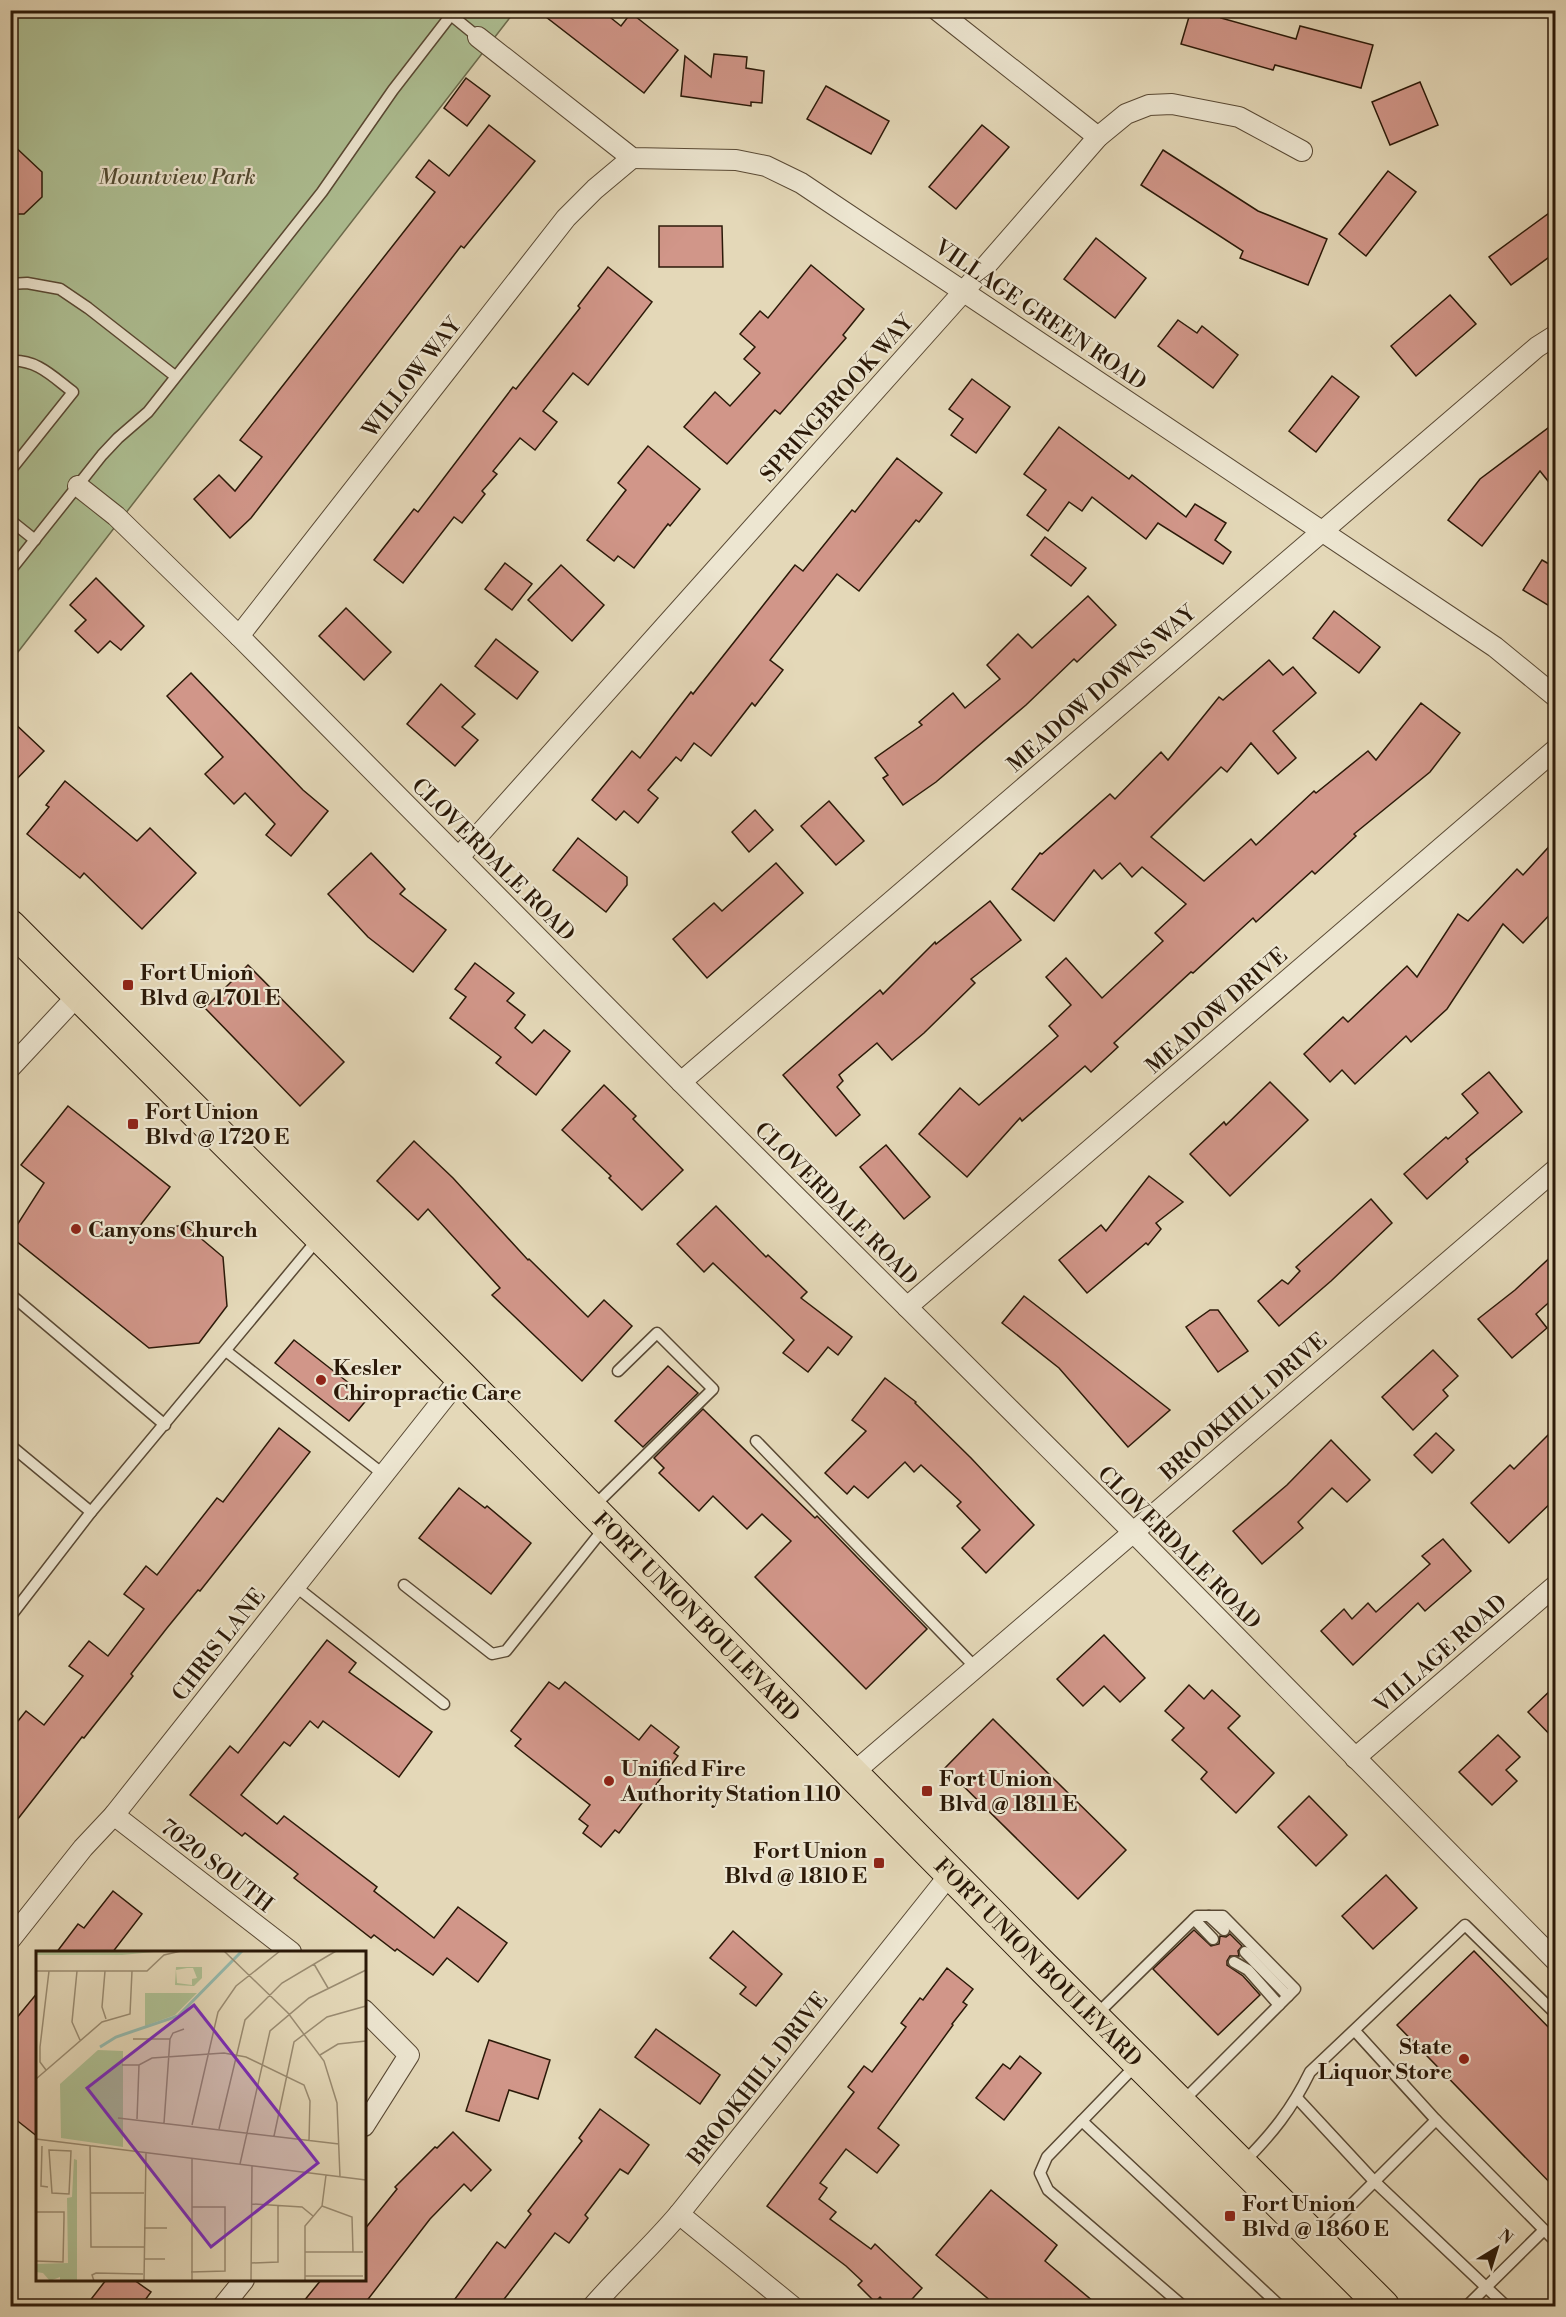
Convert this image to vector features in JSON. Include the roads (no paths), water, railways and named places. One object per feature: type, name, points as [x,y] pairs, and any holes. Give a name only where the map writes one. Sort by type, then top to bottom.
[{"type":"main road","name":"FORT UNION BOULEVARD","points":[[10,926],[854,1773],[1179,2104],[1317,2240],[1373,2300]]},
{"type":"street","points":[[937,10],[1098,137]]},
{"type":"street","points":[[478,37],[632,158]]},
{"type":"street","name":"SPRINGBROOK WAY","points":[[459,857],[1098,137],[1126,114],[1149,105],[1172,104],[1239,117],[1302,151]]},
{"type":"street","name":"VILLAGE GREEN ROAD","points":[[632,158],[736,160],[766,166],[801,183],[1496,646],[1556,697]]},
{"type":"street","name":"WILLOW WAY","points":[[239,636],[566,218],[595,189],[632,158]]},
{"type":"street","name":"MEADOW DOWNS WAY","points":[[681,1082],[1321,531],[1537,347],[1556,335]]},
{"type":"street","name":"CLOVERDALE ROAD","points":[[78,486],[116,516],[239,636],[1556,1961]]},
{"type":"street","name":"MEADOW DRIVE","points":[[907,1307],[1556,749]]},
{"type":"street","points":[[10,1068],[78,995]]},
{"type":"street","name":"BROOKHILL DRIVE","points":[[854,1773],[1556,1169]]},
{"type":"street","name":"CHRIS LANE","points":[[10,1940],[83,1848],[114,1815],[461,1377]]},
{"type":"street","name":"VILLAGE ROAD","points":[[1355,1758],[1556,1585]]},
{"type":"street","name":"7020 SOUTH","points":[[114,1815],[288,1951]]},
{"type":"street","name":"BROOKHILL DRIVE","points":[[593,2307],[618,2278],[655,2244],[680,2214],[951,1873]]},
{"type":"street","points":[[366,2012],[409,2055],[366,2123]]},
{"type":"street","points":[[680,2214],[792,2307]]},
{"type":"street","points":[[223,2307],[243,2281]]},
{"type":"lane","points":[[10,571],[118,438],[148,412],[322,192],[393,90],[451,15],[478,37]]},
{"type":"lane","points":[[10,284],[27,283],[60,289],[175,376]]},
{"type":"lane","points":[[10,361],[22,360],[38,364],[74,392],[10,471]]},
{"type":"lane","points":[[10,520],[35,540]]},
{"type":"lane","points":[[10,1617],[91,1512],[320,1236]]},
{"type":"lane","points":[[10,1294],[165,1425]]},
{"type":"lane","points":[[404,1585],[492,1654],[506,1651],[600,1517],[713,1389],[657,1333],[618,1371]]},
{"type":"lane","points":[[226,1351],[383,1474]]},
{"type":"lane","points":[[756,1441],[975,1667]]},
{"type":"lane","points":[[10,1444],[91,1512]]},
{"type":"lane","points":[[295,1586],[444,1704]]},
{"type":"lane","points":[[1094,2017],[1197,1916],[1223,1916],[1295,1989],[1179,2104]]},
{"type":"lane","points":[[1209,1916],[1224,1930]]},
{"type":"lane","points":[[1194,1919],[1214,1939]]},
{"type":"lane","points":[[1241,2165],[1272,2134],[1298,2098],[1310,2072],[1465,1925],[1556,2014]]},
{"type":"lane","points":[[1245,1952],[1288,1996]]},
{"type":"lane","points":[[1234,1962],[1248,1970],[1279,2005]]},
{"type":"lane","points":[[1355,2031],[1436,2120],[1556,2242]]},
{"type":"lane","points":[[1138,2062],[1047,2157],[1040,2173],[1048,2190],[1183,2307]]},
{"type":"lane","points":[[1298,2098],[1374,2181],[1506,2307]]},
{"type":"lane","points":[[1317,2240],[1436,2120]]},
{"type":"lane","points":[[1082,2121],[1280,2307]]},
{"type":"lane","points":[[1467,2307],[1544,2230]]},
{"type":"place","name":"Fort Union Blvd @ 1701 E","points":[[128,985]]},
{"type":"place","name":"Fort Union Blvd @ 1720 E","points":[[133,1124]]},
{"type":"place","name":"Canyons Church","points":[[76,1229]]},
{"type":"place","name":"Kesler Chiropractic Care","points":[[321,1380]]},
{"type":"place","name":"Unified Fire Authority Station 110","points":[[609,1781]]},
{"type":"place","name":"Fort Union Blvd @ 1811 E","points":[[927,1791]]},
{"type":"place","name":"Fort Union Blvd @ 1810 E","points":[[879,1863]]},
{"type":"place","name":"State Liquor Store","points":[[1464,2059]]},
{"type":"place","name":"Fort Union Blvd @ 1860 E","points":[[1230,2216]]},
{"type":"park label","name":"Mountview Park","points":[[177,176]]}]
